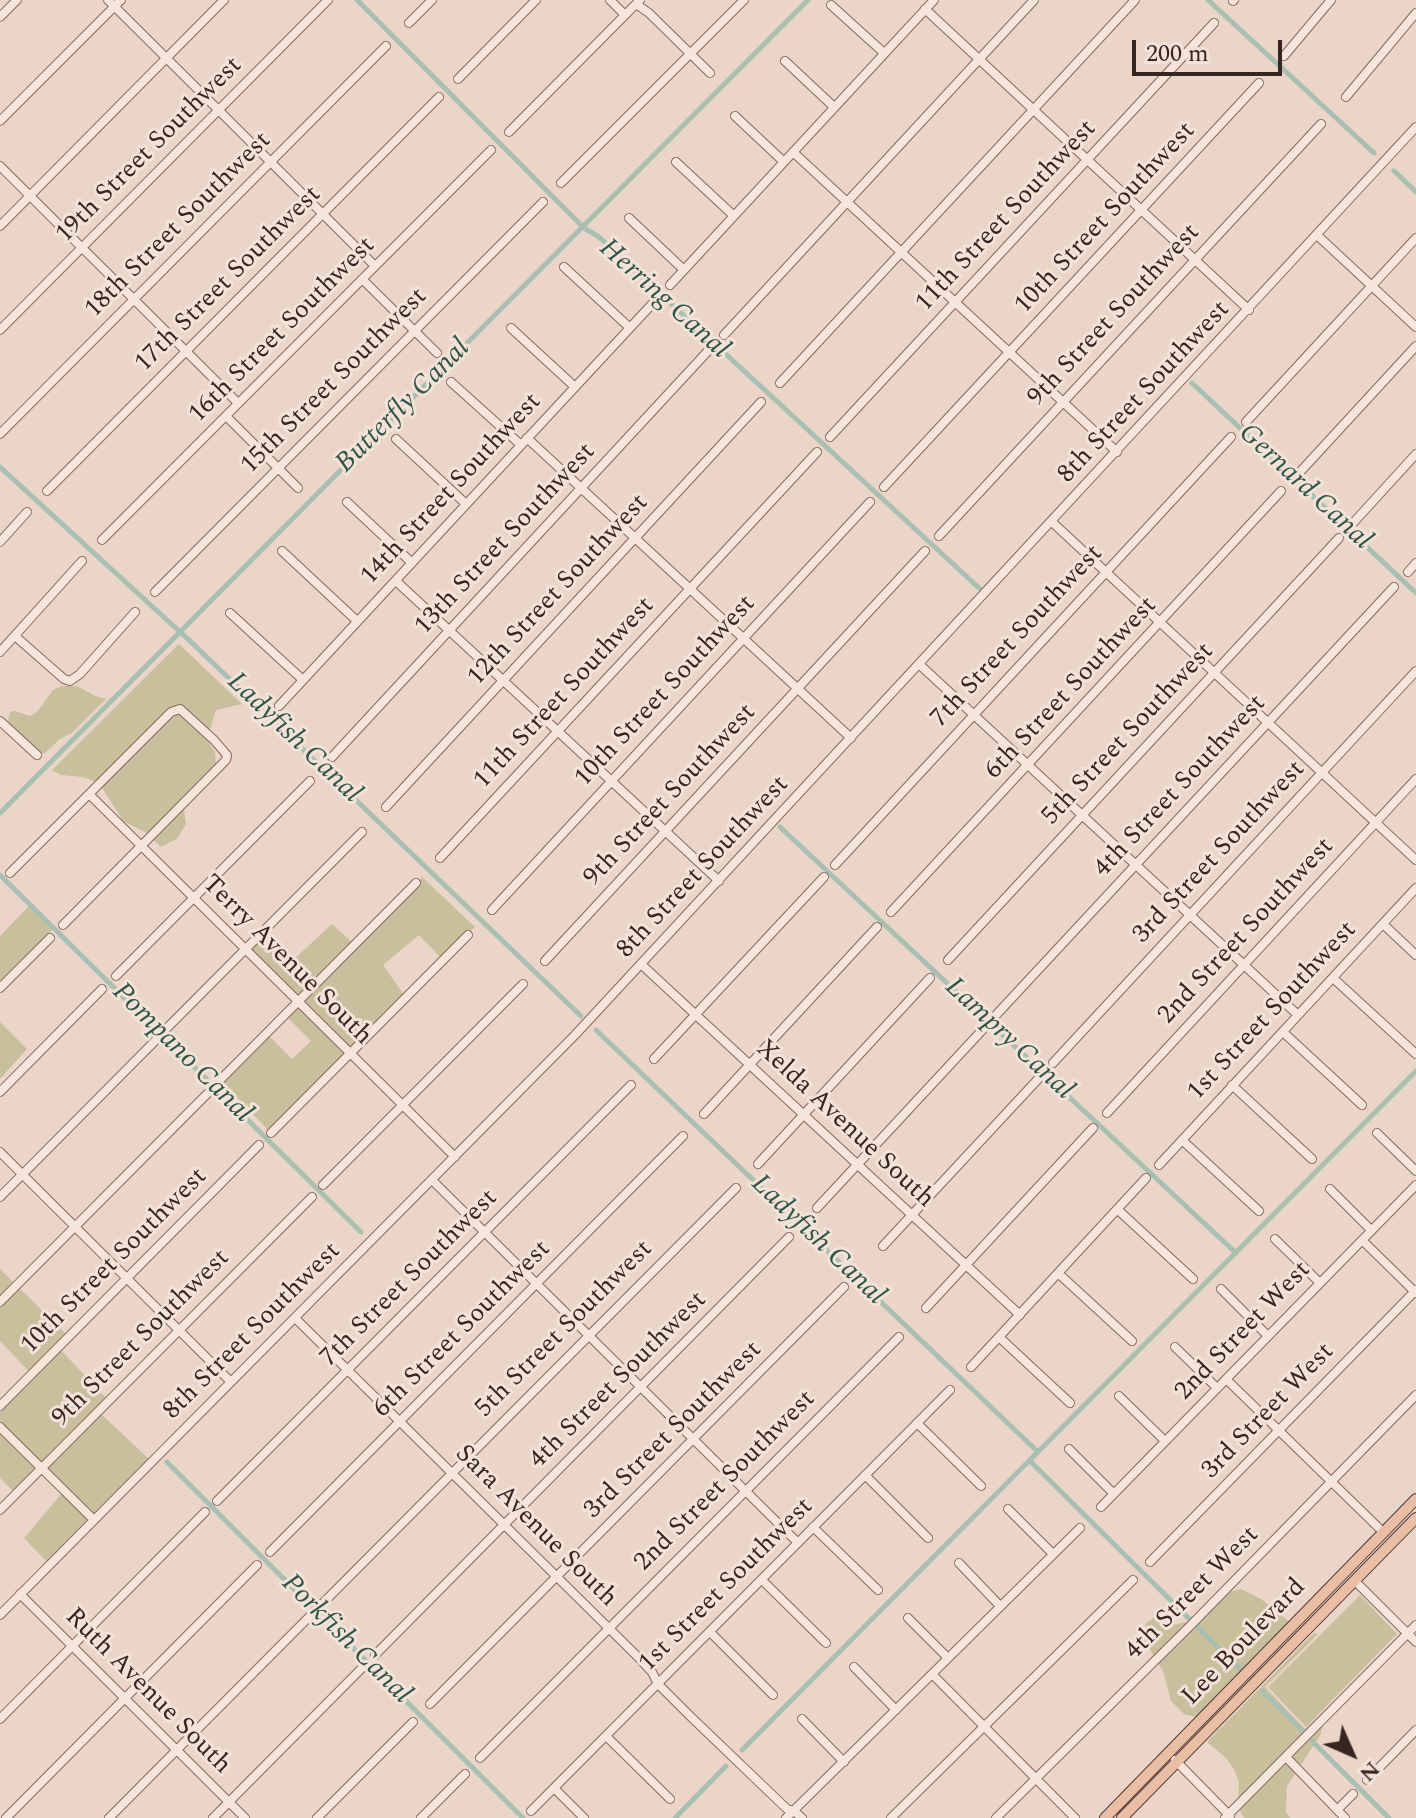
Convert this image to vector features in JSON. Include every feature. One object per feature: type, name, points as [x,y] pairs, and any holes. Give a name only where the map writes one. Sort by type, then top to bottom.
[{"type":"main road","name":"Lee Boulevard","points":[[1105,1818],[1416,1499]]},
{"type":"main road","points":[[1355,1581],[1356,1571],[1401,1525],[1406,1509]]},
{"type":"main road","name":"Lee Boulevard","points":[[1122,1818],[1416,1518]]},
{"type":"street","points":[[0,17],[17,0]]},
{"type":"street","points":[[0,226],[224,0]]},
{"type":"street","name":"19th Street Southwest","points":[[0,330],[328,0]]},
{"type":"street","points":[[409,23],[432,0]]},
{"type":"street","points":[[458,79],[536,0]]},
{"type":"street","points":[[610,0],[625,15]]},
{"type":"street","points":[[561,183],[744,0]]},
{"type":"street","points":[[670,285],[934,0]]},
{"type":"street","points":[[724,335],[1034,0]]},
{"type":"street","points":[[780,383],[1135,0]]},
{"type":"street","points":[[1284,56],[1331,0]]},
{"type":"street","points":[[0,121],[115,2],[375,266]]},
{"type":"street","points":[[509,132],[638,2],[710,73]]},
{"type":"street","points":[[831,5],[884,53]]},
{"type":"street","points":[[925,9],[1249,310]]},
{"type":"street","points":[[1346,97],[1416,13]]},
{"type":"street","name":"11th Street Southwest","points":[[830,437],[1214,23]]},
{"type":"street","name":"18th Street Southwest","points":[[0,434],[386,46]]},
{"type":"street","points":[[785,61],[834,107]]},
{"type":"street","name":"10th Street Southwest","points":[[884,487],[1259,83]]},
{"type":"street","name":"17th Street Southwest","points":[[47,491],[439,97]]},
{"type":"street","points":[[735,116],[784,162]]},
{"type":"street","name":"9th Street Southwest","points":[[939,536],[1321,124]]},
{"type":"street","name":"8th Street Southwest","points":[[0,1615],[642,965],[1416,127]]},
{"type":"street","name":"16th Street Southwest","points":[[102,540],[491,150]]},
{"type":"street","points":[[793,152],[1117,452]]},
{"type":"street","points":[[676,162],[734,216]]},
{"type":"street","points":[[0,166],[238,403]]},
{"type":"street","name":"15th Street Southwest","points":[[155,592],[543,202]]},
{"type":"street","points":[[629,218],[684,270]]},
{"type":"street","points":[[1318,236],[1416,327]]},
{"type":"street","points":[[1246,422],[1416,238]]},
{"type":"street","points":[[564,267],[630,328]]},
{"type":"street","points":[[362,279],[437,353]]},
{"type":"street","name":"14th Street Southwest","points":[[279,706],[654,302]]},
{"type":"street","points":[[511,328],[575,387]]},
{"type":"street","points":[[1300,472],[1416,346]]},
{"type":"street","name":"13th Street Southwest","points":[[332,757],[708,351]]},
{"type":"street","points":[[451,382],[581,488],[851,738]]},
{"type":"street","name":"12th Street Southwest","points":[[386,807],[761,402]]},
{"type":"street","points":[[226,416],[298,488]]},
{"type":"street","name":"7th Street Southwest","points":[[835,865],[1231,437]]},
{"type":"street","points":[[396,439],[466,504]]},
{"type":"street","name":"11th Street Southwest","points":[[440,858],[817,452]]},
{"type":"street","points":[[1354,522],[1416,454]]},
{"type":"street","name":"6th Street Southwest","points":[[891,912],[1281,491]]},
{"type":"street","points":[[347,502],[412,563]]},
{"type":"street","name":"10th Street Southwest","points":[[492,910],[870,502]]},
{"type":"street","points":[[0,542],[27,512]]},
{"type":"street","points":[[1052,522],[1416,860]]},
{"type":"street","name":"5th Street Southwest","points":[[948,960],[1339,538]]},
{"type":"street","points":[[282,551],[357,621]]},
{"type":"street","name":"9th Street Southwest","points":[[545,961],[925,551]]},
{"type":"street","points":[[0,652],[82,561]]},
{"type":"street","points":[[1408,572],[1416,563]]},
{"type":"street","points":[[396,581],[719,881]]},
{"type":"street","name":"4th Street Southwest","points":[[997,1014],[1394,587]]},
{"type":"street","points":[[15,636],[64,679],[71,680],[135,612]]},
{"type":"street","points":[[230,613],[303,680]]},
{"type":"street","points":[[920,665],[1298,1015]]},
{"type":"street","name":"3rd Street Southwest","points":[[1053,1063],[1416,671]]},
{"type":"street","points":[[10,873],[171,712],[180,709],[227,755],[226,760],[63,925]]},
{"type":"street","points":[[0,721],[37,755]]},
{"type":"street","name":"2nd Street Southwest","points":[[1107,1113],[1416,779]]},
{"type":"street","points":[[116,976],[310,781]]},
{"type":"street","name":"Terry Avenue South","points":[[89,794],[455,1157]]},
{"type":"street","points":[[167,1028],[362,832]]},
{"type":"street","points":[[654,1059],[824,877]]},
{"type":"street","points":[[219,1081],[416,883]]},
{"type":"street","name":"1st Street Southwest","points":[[1159,1165],[1416,888]]},
{"type":"street","points":[[1383,924],[1416,955]]},
{"type":"street","points":[[704,1114],[877,927]]},
{"type":"street","points":[[271,1133],[468,935]]},
{"type":"street","points":[[0,988],[50,938]]},
{"type":"street","name":"Xelda Avenue South","points":[[642,965],[1020,1315]]},
{"type":"street","points":[[758,1164],[930,978]]},
{"type":"street","points":[[1333,978],[1416,1054]]},
{"type":"street","points":[[323,1185],[523,984]]},
{"type":"street","points":[[0,1092],[102,989]]},
{"type":"street","points":[[817,1208],[986,1026]]},
{"type":"street","points":[[1283,1032],[1362,1105]]},
{"type":"street","points":[[0,1197],[155,1041]]},
{"type":"street","points":[[883,1246],[1040,1077]]},
{"type":"street","name":"7th Street Southwest","points":[[217,1501],[631,1085]]},
{"type":"street","points":[[1232,1085],[1312,1159]]},
{"type":"street","points":[[0,1302],[207,1094]]},
{"type":"street","points":[[926,1308],[1093,1128]]},
{"type":"street","points":[[1377,1133],[1416,1171]]},
{"type":"street","name":"6th Street Southwest","points":[[270,1552],[683,1136]]},
{"type":"street","points":[[1182,1140],[1259,1211]]},
{"type":"street","name":"10th Street Southwest","points":[[0,1406],[259,1145]]},
{"type":"street","points":[[0,1152],[231,1382]]},
{"type":"street","points":[[971,1367],[1146,1178]]},
{"type":"street","points":[[432,1180],[798,1543]]},
{"type":"street","name":"2nd Street West","points":[[1101,1507],[1416,1185]]},
{"type":"street","name":"5th Street Southwest","points":[[322,1604],[736,1188]]},
{"type":"street","points":[[1330,1189],[1371,1230]]},
{"type":"street","name":"9th Street Southwest","points":[[0,1510],[312,1197]]},
{"type":"street","points":[[1117,1209],[1193,1279]]},
{"type":"street","name":"4th Street Southwest","points":[[375,1655],[789,1237]]},
{"type":"street","points":[[1275,1239],[1320,1283]]},
{"type":"street","points":[[1362,1240],[1416,1292]]},
{"type":"street","points":[[1058,1273],[1132,1341]]},
{"type":"street","name":"3rd Street Southwest","points":[[430,1704],[844,1287]]},
{"type":"street","points":[[1221,1289],[1268,1336]]},
{"type":"street","name":"3rd Street West","points":[[1150,1562],[1416,1292]]},
{"type":"street","name":"Sara Avenue South","points":[[295,1318],[652,1672],[658,1684],[787,1809],[802,1818]]},
{"type":"street","name":"2nd Street Southwest","points":[[480,1758],[899,1337]]},
{"type":"street","points":[[999,1337],[1070,1403]]},
{"type":"street","points":[[1175,1347],[1217,1388]]},
{"type":"street","points":[[1226,1379],[1383,1532]]},
{"type":"street","name":"1st Street Southwest","points":[[531,1811],[950,1390]]},
{"type":"street","name":"4th Street West","points":[[996,1818],[1198,1618],[1416,1395]]},
{"type":"street","points":[[1119,1396],[1165,1441]]},
{"type":"street","points":[[917,1423],[981,1486]]},
{"type":"street","points":[[0,1427],[94,1520]]},
{"type":"street","points":[[1069,1449],[1114,1494]]},
{"type":"street","points":[[865,1475],[928,1538]]},
{"type":"street","points":[[1008,1509],[1053,1554]]},
{"type":"street","points":[[0,1719],[205,1512]]},
{"type":"street","points":[[813,1527],[878,1590]]},
{"type":"street","points":[[786,1818],[1080,1528]]},
{"type":"street","points":[[959,1563],[1000,1606]]},
{"type":"street","points":[[6,1818],[257,1565]]},
{"type":"street","points":[[762,1580],[826,1643]]},
{"type":"street","points":[[891,1818],[1133,1580]]},
{"type":"street","points":[[1355,1581],[1416,1642]]},
{"type":"street","name":"Ruth Avenue South","points":[[20,1594],[245,1818]]},
{"type":"street","points":[[109,1818],[310,1616]]},
{"type":"street","points":[[908,1618],[948,1658]]},
{"type":"street","points":[[1169,1754],[1229,1817],[1416,1625]]},
{"type":"street","points":[[710,1632],[773,1695]]},
{"type":"street","points":[[854,1667],[896,1710]]},
{"type":"street","points":[[213,1818],[362,1668]]},
{"type":"street","points":[[932,1674],[1075,1818]]},
{"type":"street","points":[[802,1719],[844,1762]]},
{"type":"street","points":[[317,1818],[413,1722]]},
{"type":"street","points":[[1367,1780],[1416,1730]]},
{"type":"street","points":[[606,1736],[670,1799]]},
{"type":"street","points":[[1286,1757],[1345,1818]]},
{"type":"street","points":[[421,1818],[465,1774]]},
{"type":"street","points":[[554,1788],[584,1818]]},
{"type":"street","points":[[1337,1810],[1353,1794]]},
{"type":"shaded area","points":[[179,644],[242,704],[216,710],[208,736],[216,764],[187,799],[184,810],[186,824],[178,838],[161,847],[145,832],[123,821],[99,783],[83,777],[61,775],[52,770]]},
{"type":"shaded area","points":[[62,686],[77,686],[106,699],[72,733],[39,754],[11,728],[8,720],[10,712],[30,716],[37,712],[53,690]]},
{"type":"shaded area","points":[[422,877],[475,927],[442,959],[419,935],[383,965],[407,999],[268,1130],[219,1078],[266,1033],[292,1059],[311,1041],[286,1016],[299,1002],[245,948],[261,934],[290,963],[332,924],[354,944]]},
{"type":"shaded area","points":[[31,904],[55,927],[0,986],[0,936]]},
{"type":"shaded area","points":[[0,1022],[27,1049],[0,1079]]},
{"type":"shaded area","points":[[0,1269],[69,1337],[59,1348],[109,1401],[99,1412],[153,1463],[49,1564],[24,1538],[63,1492],[40,1468],[13,1491],[0,1478],[0,1412],[35,1378],[0,1341]]},
{"type":"shaded area","points":[[1241,1589],[1261,1599],[1291,1623],[1198,1718],[1184,1714],[1171,1701],[1163,1671],[1142,1637],[1146,1623],[1155,1617],[1171,1625],[1203,1619],[1229,1592]]},
{"type":"shaded area","points":[[1360,1595],[1397,1634],[1306,1727],[1268,1687]]},
{"type":"shaded area","points":[[1314,1633],[1318,1634],[1265,1687],[1305,1729],[1327,1709],[1320,1736],[1287,1786],[1286,1812],[1290,1818],[1244,1818],[1238,1807],[1239,1782],[1234,1769],[1207,1742]]},
{"type":"waterway","name":"Herring Canal","points":[[357,0],[584,228],[599,237],[979,588]]},
{"type":"waterway","name":"Butterfly Canal","points":[[0,813],[808,0]]},
{"type":"waterway","points":[[1208,0],[1374,153]]},
{"type":"waterway","points":[[1394,171],[1416,192]]},
{"type":"waterway","name":"Gernard Canal","points":[[1192,383],[1416,593]]},
{"type":"waterway","name":"Ladyfish Canal","points":[[0,467],[190,641],[581,1016]]},
{"type":"waterway","name":"Lampry Canal","points":[[780,827],[1236,1253]]},
{"type":"waterway","name":"Pompano Canal","points":[[0,875],[361,1232]]},
{"type":"waterway","name":"Ladyfish Canal","points":[[596,1030],[1038,1452]]},
{"type":"waterway","points":[[742,1750],[1416,1071]]},
{"type":"waterway","name":"Ladyfish Canal","points":[[1030,1461],[1240,1669]]},
{"type":"waterway","name":"Porkfish Canal","points":[[167,1462],[523,1818]]},
{"type":"waterway","name":"Ladyfish Canal","points":[[1262,1691],[1303,1731]]},
{"type":"waterway","name":"Ladyfish Canal","points":[[1312,1741],[1389,1818]]},
{"type":"waterway","points":[[675,1818],[726,1766]]}]
